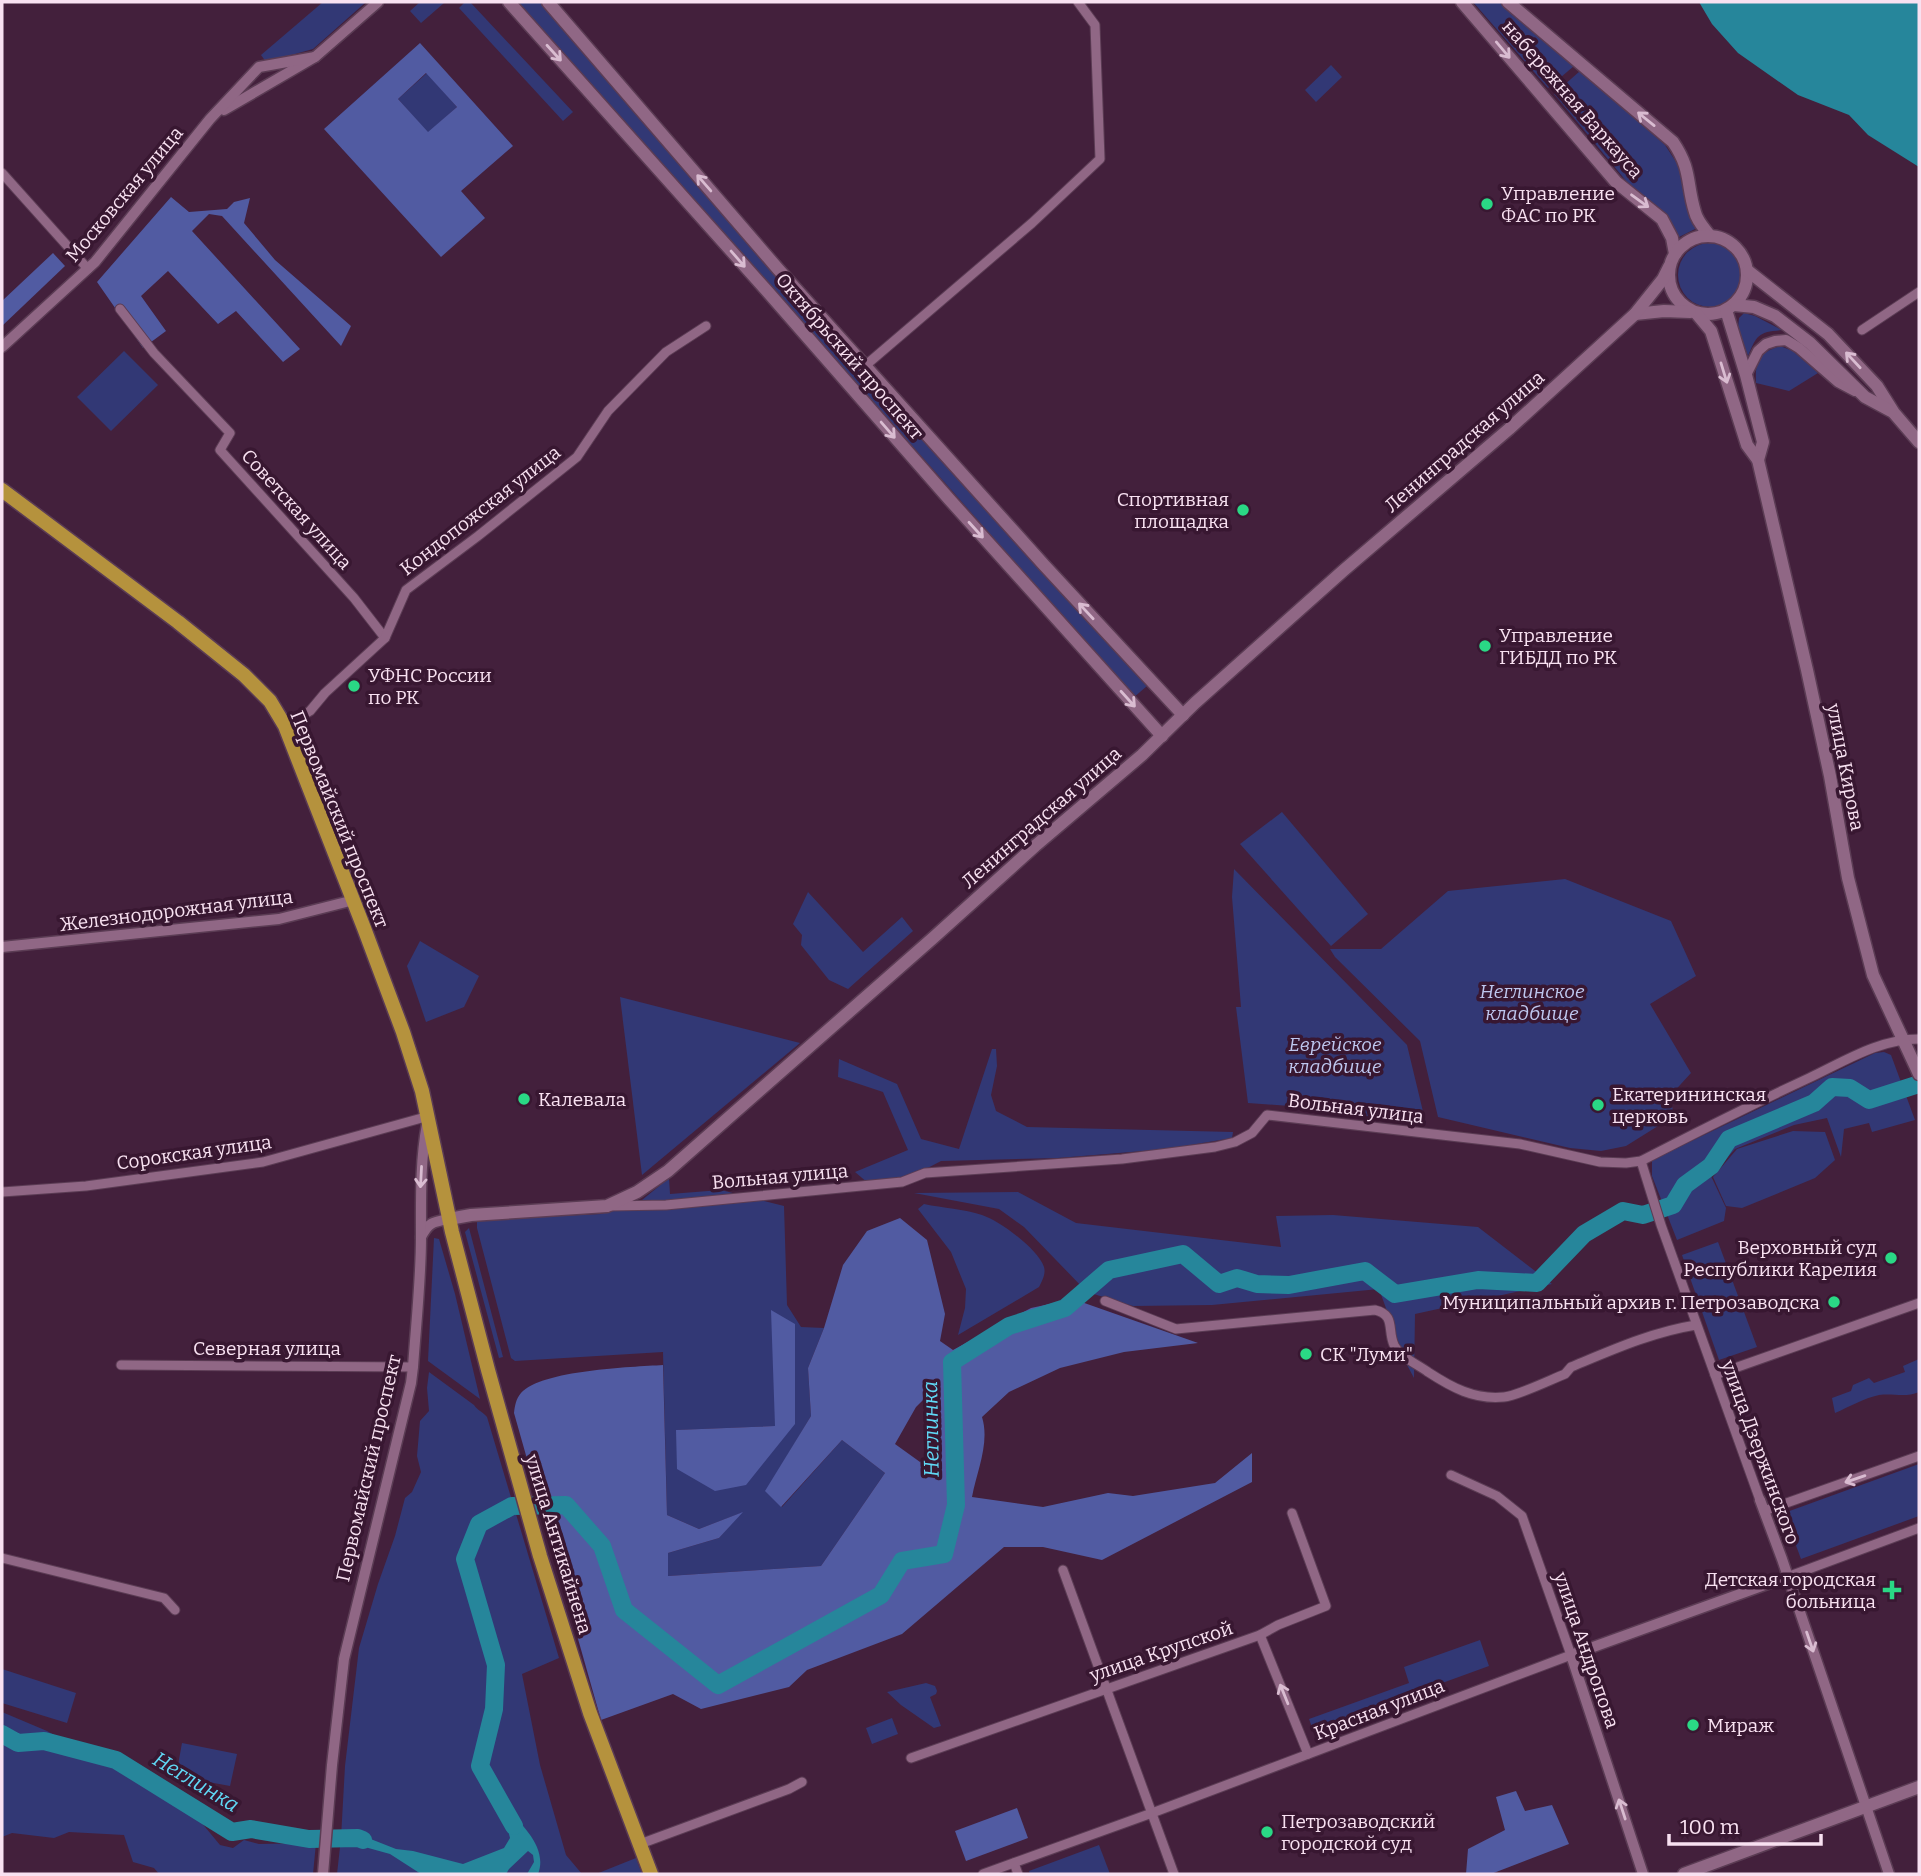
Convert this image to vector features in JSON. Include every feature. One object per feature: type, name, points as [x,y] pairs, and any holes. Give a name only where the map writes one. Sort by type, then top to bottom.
[{"type":"main road","name":"Октябрьский проспект","points":[[509,2],[1162,736]]},
{"type":"main road","name":"Октябрьский проспект","points":[[548,2],[778,269],[1183,715]]},
{"type":"main road","name":"набережная Варкауса","points":[[1462,2],[1616,182],[1662,219],[1672,238],[1675,254]]},
{"type":"main road","name":"набережная Варкауса","points":[[1508,2],[1673,142],[1684,160],[1695,212],[1710,236]]},
{"type":"main road","points":[[710,227],[729,211]]},
{"type":"main road","points":[[1696,313],[1683,306],[1674,295],[1669,282],[1670,267],[1675,254],[1684,244],[1696,238],[1710,236],[1724,239],[1737,247],[1742,254],[1748,271],[1747,284],[1742,295],[1730,308]]},
{"type":"main road","name":"Ленинградская улица","points":[[450,1219],[471,1215],[607,1206],[637,1192],[668,1171],[1162,736],[1344,570],[1501,436],[1635,314],[1670,267]]},
{"type":"main road","points":[[1748,271],[1828,334],[1877,386],[1919,442]]},
{"type":"main road","points":[[1635,314],[1664,310],[1706,315],[1730,308],[1754,307],[1775,316],[1810,343],[1865,397],[1895,413]]},
{"type":"main road","name":"улица Кирова","points":[[1730,308],[1763,442],[1758,460]]},
{"type":"main road","name":"улица Кирова","points":[[1696,313],[1711,331],[1747,445],[1758,460],[1830,776],[1853,900],[1873,975],[1917,1069]]},
{"type":"main road","name":"Первомайский проспект","points":[[2,490],[178,622],[244,675],[270,701],[285,726],[403,1032],[429,1116],[450,1219]]},
{"type":"main road","name":"улица Антикайнена","points":[[450,1219],[488,1370],[540,1556],[590,1713],[651,1874]]},
{"type":"main road","points":[[1684,1874],[1919,1787]]},
{"type":"street","name":"Московская улица","points":[[210,119],[315,57],[378,2]]},
{"type":"street","points":[[866,365],[1032,223],[1100,159],[1095,25],[1078,2]]},
{"type":"street","name":"Московская улица","points":[[2,347],[88,269],[210,119],[259,67],[315,57]]},
{"type":"street","points":[[2,173],[88,269]]},
{"type":"street","points":[[1862,330],[1919,292]]},
{"type":"street","name":"Советская улица","points":[[120,309],[154,353],[230,433],[220,450],[354,598],[385,638]]},
{"type":"street","name":"Кондопожская улица","points":[[285,726],[310,711],[325,693],[385,638],[406,590],[577,457],[608,411],[666,352],[706,326]]},
{"type":"street","points":[[1746,375],[1758,351],[1766,344],[1786,340],[1838,382],[1865,397]]},
{"type":"street","name":"Железнодорожная улица","points":[[2,947],[279,919],[354,900]]},
{"type":"street","name":"Вольная улица","points":[[607,1206],[666,1205],[902,1182],[925,1173],[1122,1159],[1215,1147],[1235,1142],[1251,1133],[1267,1115],[1520,1144],[1600,1162],[1626,1163],[1641,1161],[1752,1104],[1877,1045],[1901,1039],[1919,1039]]},
{"type":"street","name":"Сорокская улица","points":[[2,1192],[86,1186],[263,1162],[429,1116]]},
{"type":"street","name":"Первомайский проспект","points":[[323,1874],[344,1659],[411,1383],[421,1237],[419,1212],[423,1147],[429,1116]]},
{"type":"street","name":"улица Дзержинского","points":[[1641,1161],[1649,1191],[1787,1577],[1889,1874]]},
{"type":"street","name":"Ленинградская улица","points":[[421,1237],[430,1223],[450,1219]]},
{"type":"street","points":[[1105,1301],[1177,1329],[1375,1310],[1384,1312],[1400,1353],[1447,1384],[1474,1396],[1506,1397],[1565,1374],[1571,1367],[1633,1341],[1696,1325]]},
{"type":"street","points":[[1714,1375],[1919,1303]]},
{"type":"street","name":"Северная улица","points":[[121,1365],[413,1367]]},
{"type":"street","points":[[1762,1506],[1919,1456]]},
{"type":"street","name":"улица Андропова","points":[[1451,1475],[1497,1496],[1522,1516],[1643,1874]]},
{"type":"street","name":"улица Крупской","points":[[911,1758],[1260,1634],[1326,1606],[1292,1513]]},
{"type":"street","points":[[1787,1577],[1919,1528]]},
{"type":"street","points":[[2,1558],[164,1598],[176,1610]]},
{"type":"street","points":[[1063,1570],[1174,1874]]},
{"type":"street","name":"Красная улица","points":[[983,1874],[1787,1577]]},
{"type":"street","points":[[1260,1634],[1308,1754]]},
{"type":"street","points":[[640,1844],[802,1782]]},
{"type":"street","points":[[1014,1863],[1018,1874]]},
{"type":"green space","points":[[323,2],[366,2],[313,49],[266,62],[261,55]]},
{"type":"green space","points":[[420,2],[444,3],[421,23],[410,11]]},
{"type":"green space","points":[[465,2],[470,2],[573,112],[563,121],[459,8]]},
{"type":"green space","points":[[518,2],[540,2],[678,153],[1147,686],[1133,698]]},
{"type":"green space","points":[[1473,2],[1499,2],[1574,66],[1548,88]]},
{"type":"green space","points":[[1331,65],[1342,77],[1316,102],[1305,90]]},
{"type":"green space","points":[[1580,71],[1665,145],[1680,168],[1687,207],[1697,228],[1679,237],[1664,212],[1627,182],[1554,94]]},
{"type":"green space","points":[[427,73],[457,107],[428,133],[398,99]]},
{"type":"green space","points":[[1710,243],[1733,252],[1742,275],[1733,298],[1710,307],[1687,298],[1678,275],[1687,252]]},
{"type":"green space","points":[[1744,313],[1782,330],[1760,335],[1748,356],[1738,328],[1739,318]]},
{"type":"green space","points":[[1780,346],[1793,351],[1818,373],[1789,391],[1756,383],[1759,359]]},
{"type":"green space","points":[[124,351],[158,385],[111,431],[77,397]]},
{"type":"green space","points":[[1282,812],[1368,914],[1331,946],[1240,844]]},
{"type":"green space","name":"Еврейское кладбище","points":[[1234,869],[1407,1045],[1426,1124],[1248,1103],[1236,1007],[1241,1007],[1232,897]]},
{"type":"green space","name":"Неглинское кладбище","points":[[1565,879],[1671,921],[1696,976],[1650,1004],[1691,1073],[1670,1096],[1674,1116],[1626,1146],[1601,1151],[1570,1148],[1438,1117],[1420,1041],[1330,949],[1381,949],[1448,891]]},
{"type":"green space","points":[[808,892],[863,952],[902,917],[913,931],[848,989],[829,980],[801,945],[802,935],[793,924]]},
{"type":"green space","points":[[420,941],[479,976],[464,1007],[426,1022],[407,966]]},
{"type":"green space","points":[[620,997],[800,1043],[642,1175]]},
{"type":"green space","points":[[992,1049],[996,1049],[997,1066],[991,1095],[996,1111],[1027,1127],[1233,1132],[1232,1138],[1167,1149],[1058,1158],[941,1161],[903,1181],[868,1183],[855,1172],[908,1150],[883,1092],[838,1077],[839,1059],[897,1084],[921,1139],[959,1149]]},
{"type":"green space","points":[[1884,1052],[1891,1055],[1915,1120],[1872,1132],[1869,1123],[1844,1129],[1841,1157],[1827,1118],[1794,1125],[1735,1149],[1711,1176],[1726,1208],[1724,1221],[1677,1240],[1652,1176],[1652,1160],[1875,1053]]},
{"type":"green space","points":[[1793,1131],[1825,1132],[1835,1160],[1815,1178],[1742,1208],[1726,1206],[1713,1177],[1737,1149]]},
{"type":"green space","points":[[669,1178],[670,1194],[721,1190],[784,1206],[787,1305],[801,1327],[824,1328],[808,1368],[811,1416],[766,1491],[782,1507],[842,1440],[885,1473],[821,1566],[668,1576],[668,1553],[719,1538],[741,1513],[699,1529],[667,1515],[663,1352],[515,1361],[511,1358],[477,1222],[601,1214],[642,1200]],"holes":[[[775,1426],[677,1469],[677,1430]]]},
{"type":"green space","points":[[1018,1192],[1076,1223],[1281,1247],[1276,1216],[1333,1215],[1478,1227],[1552,1284],[1415,1314],[1414,1378],[1379,1289],[1212,1305],[1133,1306],[1087,1292],[1024,1227],[999,1209],[914,1193]]},
{"type":"green space","points":[[924,1204],[982,1215],[1008,1229],[1034,1252],[1044,1267],[1039,1287],[958,1335],[965,1308],[966,1289],[951,1252],[918,1209]]},
{"type":"green space","points":[[469,1228],[503,1357],[499,1358],[465,1232]]},
{"type":"green space","points":[[434,1238],[439,1239],[455,1294],[480,1399],[428,1361]]},
{"type":"green space","points":[[1718,1242],[1757,1347],[1719,1360],[1682,1255]]},
{"type":"green space","points":[[1919,1359],[1919,1392],[1909,1395],[1873,1396],[1835,1413],[1832,1398],[1851,1391],[1853,1385],[1869,1378],[1874,1383],[1905,1372],[1903,1366]]},
{"type":"green space","points":[[429,1372],[487,1417],[559,1658],[522,1674],[540,1765],[566,1855],[582,1874],[337,1874],[345,1766],[359,1648],[405,1498],[412,1492],[421,1472],[417,1456],[420,1421],[429,1411]]},
{"type":"green space","points":[[1919,1464],[1919,1516],[1801,1559],[1784,1513]]},
{"type":"green space","points":[[1480,1640],[1489,1666],[1313,1730],[1309,1719],[1409,1683],[1404,1667]]},
{"type":"green space","points":[[2,1669],[76,1693],[67,1723],[2,1703]]},
{"type":"green space","points":[[926,1683],[935,1686],[937,1691],[930,1697],[941,1726],[934,1728],[887,1692]]},
{"type":"green space","points":[[2,1712],[74,1746],[120,1760],[148,1774],[152,1790],[191,1810],[220,1845],[233,1848],[244,1840],[259,1844],[316,1843],[313,1874],[159,1874],[154,1868],[133,1862],[124,1835],[69,1832],[54,1838],[12,1833],[2,1837]]},
{"type":"green space","points":[[892,1718],[898,1734],[872,1744],[866,1728]]},
{"type":"green space","points":[[182,1743],[237,1754],[230,1786],[176,1776]]},
{"type":"green space","points":[[1099,1845],[1110,1874],[1030,1874],[1029,1871]]},
{"type":"green space","points":[[636,1858],[642,1874],[596,1874]]},
{"type":"shaded area","points":[[1699,2],[1919,2],[1919,167],[1868,135],[1849,115],[1798,95],[1738,53],[1712,24]]},
{"type":"shaded area","points":[[420,43],[513,146],[461,191],[485,218],[441,257],[324,129]],"holes":[[[426,73],[457,107],[428,132],[398,99]]]},
{"type":"shaded area","points":[[171,197],[189,212],[227,209],[234,202],[250,198],[244,223],[275,260],[351,326],[341,346],[222,216],[209,214],[192,231],[300,349],[283,362],[236,311],[218,324],[168,271],[141,296],[166,331],[143,348],[97,282]]},
{"type":"shaded area","points":[[53,253],[65,266],[2,326],[2,301]]},
{"type":"shaded area","points":[[900,1218],[927,1240],[945,1314],[940,1341],[953,1350],[1031,1308],[1073,1299],[1198,1343],[1124,1352],[1060,1368],[1009,1392],[982,1417],[984,1447],[972,1497],[1043,1507],[1108,1493],[1133,1496],[1215,1483],[1252,1453],[1252,1482],[1102,1560],[1043,1547],[1004,1547],[902,1634],[807,1670],[789,1687],[701,1709],[673,1694],[601,1720],[514,1413],[518,1398],[532,1385],[548,1379],[610,1369],[663,1365],[667,1515],[699,1529],[743,1512],[719,1538],[668,1553],[668,1576],[821,1566],[885,1473],[842,1440],[781,1507],[765,1491],[811,1416],[808,1368],[824,1328],[843,1265],[867,1231]],"holes":[[[928,1395],[941,1420],[937,1447],[920,1462],[895,1444],[916,1407]]]},
{"type":"shaded area","points":[[771,1310],[795,1324],[795,1424],[746,1485],[715,1491],[677,1469],[676,1430],[775,1426]]},
{"type":"shaded area","points":[[1516,1791],[1525,1811],[1552,1805],[1569,1844],[1491,1874],[1466,1874],[1468,1849],[1505,1830],[1496,1797]]},
{"type":"shaded area","points":[[502,1805],[508,1808],[537,1847],[540,1855],[538,1874],[527,1874],[534,1862],[533,1855],[528,1851],[506,1874],[421,1874],[390,1854],[354,1844],[340,1845],[341,1833],[358,1834],[396,1849],[463,1864],[504,1848],[510,1838]]},
{"type":"shaded area","points":[[1017,1808],[1028,1838],[966,1861],[955,1831]]},
{"type":"waterway","name":"Неглинка","points":[[514,1826],[480,1766],[494,1709],[496,1665],[465,1559],[479,1524],[512,1506],[566,1505],[602,1546],[624,1610],[718,1685],[881,1595],[902,1561],[944,1554],[956,1505],[952,1362],[1009,1326],[1065,1308],[1109,1270],[1183,1254],[1219,1284],[1237,1278],[1257,1284],[1289,1285],[1365,1271],[1395,1294],[1478,1280],[1537,1283],[1584,1234],[1623,1211],[1643,1215],[1673,1205],[1685,1185],[1711,1166],[1729,1139],[1814,1103],[1832,1087],[1850,1088],[1869,1100],[1919,1084]]},
{"type":"waterway","name":"Неглинка","points":[[2,1734],[18,1743],[44,1741],[116,1760],[232,1832],[251,1829],[309,1839],[363,1840]]},
{"type":"place","name":"Управление ФАС по РК","points":[[1487,204]]},
{"type":"place","name":"Спортивная площадка","points":[[1243,510]]},
{"type":"place","name":"Управление ГИБДД по РК","points":[[1485,646]]},
{"type":"place","name":"УФНС России по РК","points":[[354,686]]},
{"type":"place","name":"Калевала","points":[[524,1099]]},
{"type":"place","name":"Екатерининская церковь","points":[[1598,1105]]},
{"type":"place","name":"Верховный суд Республики Карелия","points":[[1891,1258]]},
{"type":"place","name":"Муниципальный архив г. Петрозаводска","points":[[1834,1302]]},
{"type":"place","name":"СК \"Луми\"","points":[[1306,1354]]},
{"type":"place","name":"Детская городская больница","points":[[1892,1590]]},
{"type":"place","name":"Мираж","points":[[1693,1725]]},
{"type":"place","name":"Петрозаводский городской суд","points":[[1267,1832]]}]
